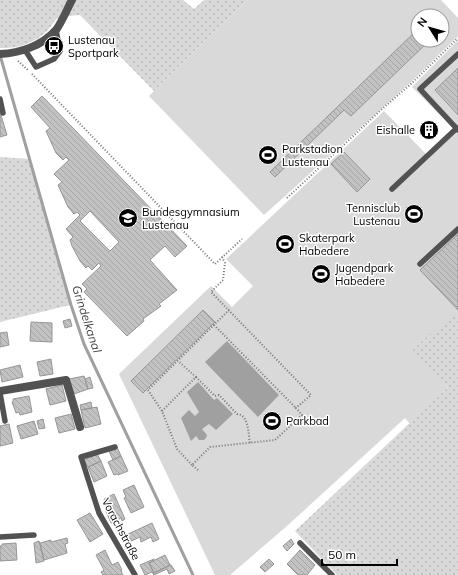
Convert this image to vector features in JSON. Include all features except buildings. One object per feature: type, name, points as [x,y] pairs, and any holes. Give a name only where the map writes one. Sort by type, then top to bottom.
[{"type":"street","points":[[3,54],[25,50],[40,43],[56,30],[72,0]]},
{"type":"street","points":[[0,392],[66,380],[80,427]]},
{"type":"lane","points":[[25,50],[36,67],[54,59],[60,51],[56,30]]},
{"type":"lane","points":[[392,189],[457,129],[420,89],[458,54]]},
{"type":"lane","points":[[0,99],[3,113]]},
{"type":"lane","points":[[420,264],[458,229]]},
{"type":"lane","points":[[0,392],[5,422]]},
{"type":"lane","name":"Vorachstraße","points":[[115,447],[81,457],[99,513],[135,575]]},
{"type":"lane","points":[[0,537],[34,535]]},
{"type":"lane","points":[[300,544],[332,575]]},
{"type":"path","points":[[287,198],[412,83],[458,38]]},
{"type":"path","points":[[3,54],[21,63],[215,264],[242,239]]},
{"type":"path","points":[[222,257],[225,263],[223,280],[211,292],[311,395],[296,408]]},
{"type":"path","points":[[198,470],[177,449],[162,411],[148,390],[229,310]]},
{"type":"path","points":[[192,464],[210,447],[275,440],[302,415],[214,324]]},
{"type":"path","points":[[178,361],[215,396],[219,394],[237,414],[240,414],[246,420],[250,442]]},
{"type":"path","points":[[162,411],[196,377]]},
{"type":"shaded area","points":[[0,0],[183,0],[194,9],[204,0],[247,0],[154,91],[80,15],[58,18],[43,35],[32,42],[20,46],[0,48]]},
{"type":"shaded area","name":"Parkstadion Lustenau","points":[[247,0],[441,0],[449,8],[410,8],[410,48],[446,48],[411,82],[264,215],[149,96]]},
{"type":"shaded area","name":"Parkstadion Lustenau","points":[[450,10],[458,18],[458,36],[450,44]]},
{"type":"shaded area","name":"Parkbad","points":[[458,40],[458,315],[454,312],[413,350],[448,387],[410,424],[405,418],[287,526],[230,575],[215,575],[119,374],[211,286],[232,307],[253,286],[226,259],[384,111],[429,157],[456,131],[412,87]]},
{"type":"shaded area","points":[[0,157],[29,159],[70,305],[0,322]]},
{"type":"shaded area","points":[[454,311],[458,315],[458,575],[337,575],[295,531],[448,387],[412,350]]},
{"type":"shaded area","points":[[227,341],[279,395],[258,417],[205,362]]},
{"type":"shaded area","points":[[198,382],[214,400],[217,398],[233,414],[216,430],[209,424],[202,429],[207,435],[204,440],[199,440],[196,436],[191,441],[181,418],[189,410],[195,416],[199,412],[187,392]]},
{"type":"waterway","name":"Grindelkanal","points":[[0,55],[71,305],[84,344],[193,575]]},
{"type":"place","name":"Lustenau Sportpark","points":[[54,46]]},
{"type":"place","name":"Eishalle","points":[[429,130]]},
{"type":"place","name":"Parkstadion Lustenau","points":[[268,155]]},
{"type":"place","name":"Tennisclub Lustenau","points":[[414,214]]},
{"type":"place","name":"Bundesgymnasium Lustenau","points":[[128,218]]},
{"type":"place","name":"Skaterpark Habedere","points":[[285,244]]},
{"type":"place","name":"Jugendpark Habedere","points":[[321,274]]},
{"type":"place","name":"Parkbad","points":[[272,421]]}]
